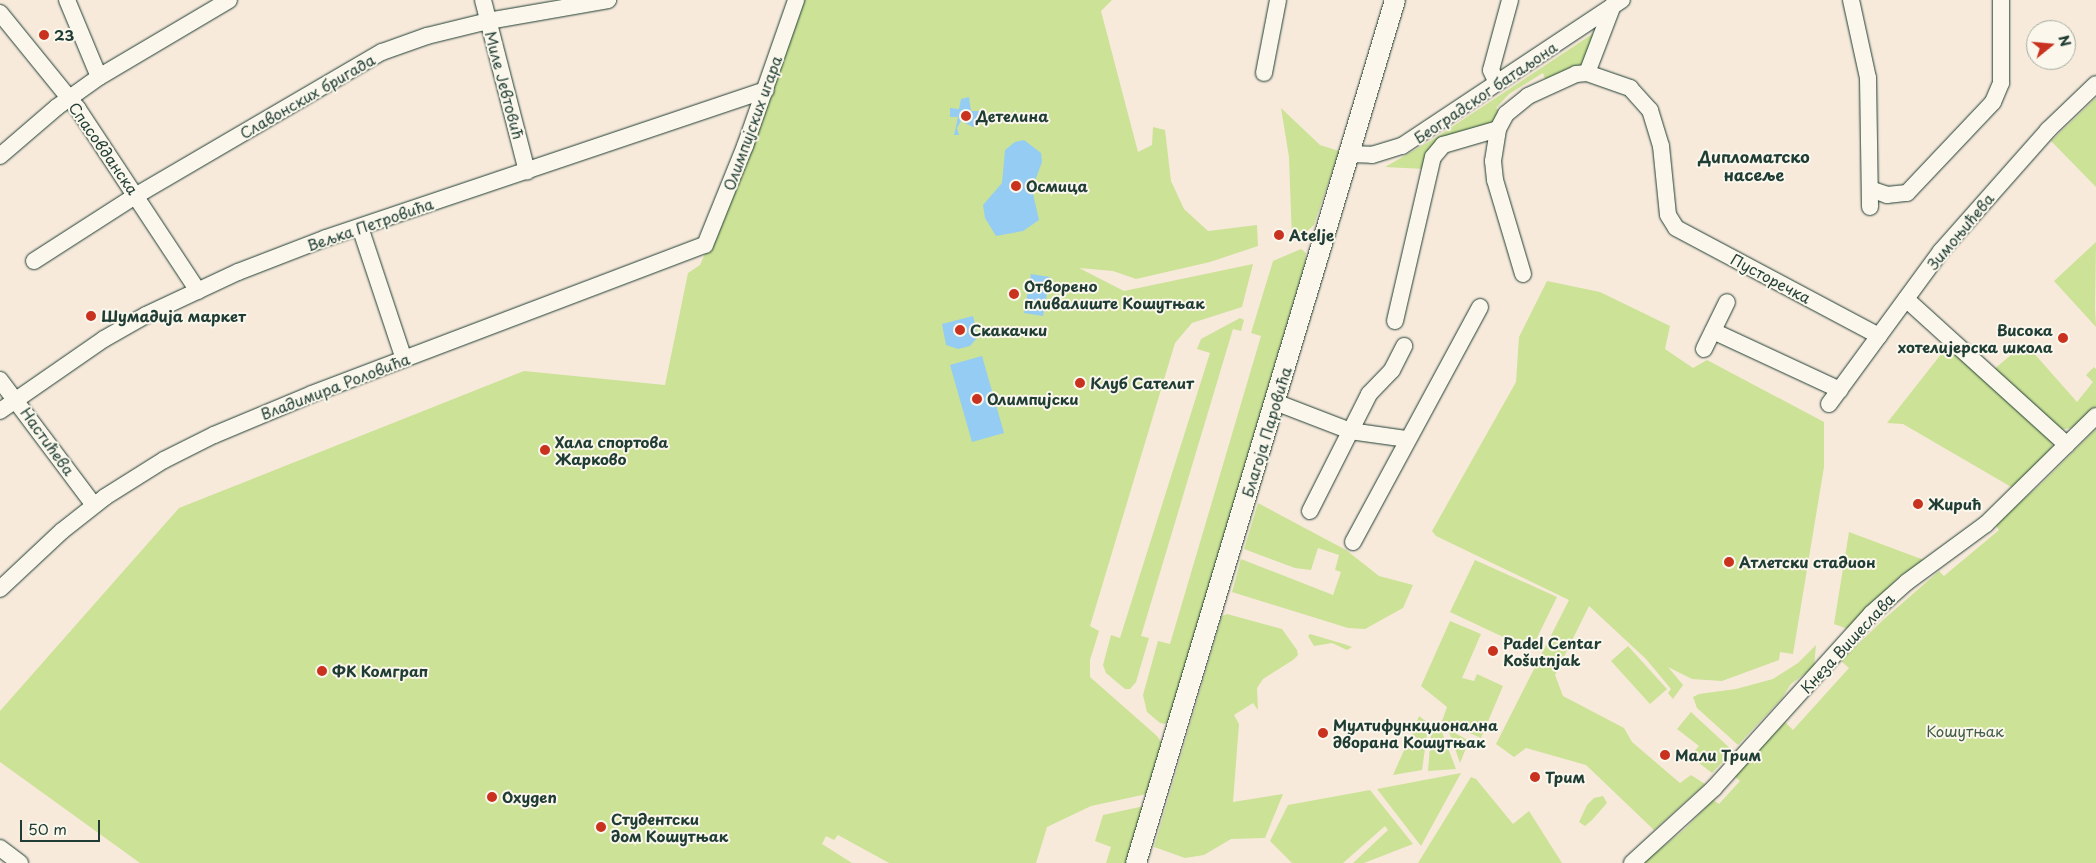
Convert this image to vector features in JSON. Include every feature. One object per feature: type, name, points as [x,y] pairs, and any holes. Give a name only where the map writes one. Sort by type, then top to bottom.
[{"type":"main road","name":"Благоја Паровића","points":[[1136,863],[1395,0]]},
{"type":"street","points":[[67,0],[99,77]]},
{"type":"street","points":[[0,156],[69,97],[209,5],[229,0]]},
{"type":"street","name":"Миле Јевтовић","points":[[483,0],[527,171]]},
{"type":"street","name":"Славонских бригада","points":[[34,261],[137,195],[382,52],[427,36],[488,21],[608,0]]},
{"type":"street","name":"Олимпијских игара","points":[[706,245],[766,90],[796,0]]},
{"type":"street","points":[[1264,73],[1278,0]]},
{"type":"street","points":[[1497,83],[1490,70],[1510,0]]},
{"type":"street","points":[[1850,0],[1868,78],[1870,207]]},
{"type":"street","points":[[1870,189],[1887,195],[1907,193],[1993,102],[2001,83],[2001,0]]},
{"type":"street","name":"Београдског батаљона","points":[[1348,154],[1372,156],[1399,148],[1617,2]]},
{"type":"street","name":"Београдског батаљона","points":[[1523,274],[1493,170],[1498,129],[1506,114],[1528,96],[1570,76],[1586,72],[1617,2]]},
{"type":"street","name":"Спасовданска","points":[[0,13],[69,97],[137,195],[198,291]]},
{"type":"street","name":"Пусторечка","points":[[1586,72],[1630,88],[1650,110],[1659,139],[1668,215],[1676,228],[1880,336]]},
{"type":"street","name":"Зимоњићева","points":[[1829,404],[1906,299],[1980,205],[2048,130],[2096,84]]},
{"type":"street","name":"Вељка Петровића","points":[[0,411],[104,338],[198,291],[282,254],[766,90]]},
{"type":"street","name":"Београдског батаљона","points":[[1395,321],[1432,157],[1443,145],[1498,129]]},
{"type":"street","points":[[360,227],[404,359]]},
{"type":"street","name":"Владимира Роловића","points":[[0,589],[94,504],[164,460],[214,435],[404,359],[706,245]]},
{"type":"street","points":[[1906,299],[2067,446]]},
{"type":"street","points":[[1704,349],[1727,302]]},
{"type":"street","points":[[1354,542],[1407,439],[1480,307]]},
{"type":"street","points":[[1713,331],[1840,390]]},
{"type":"street","points":[[1310,511],[1369,394],[1392,370],[1404,346]]},
{"type":"street","name":"Настићева","points":[[0,380],[16,398],[94,504]]},
{"type":"street","points":[[1275,402],[1350,431],[1407,439]]},
{"type":"street","name":"Кнеза Вишеслава","points":[[1632,863],[1714,788],[1871,614],[1912,577],[1986,524],[2096,416]]},
{"type":"street","points":[[0,848],[20,863]]},
{"type":"green space","points":[[804,0],[1112,0],[1101,11],[1138,152],[1152,145],[1153,127],[1165,130],[1171,181],[1184,209],[1208,231],[1257,225],[1258,246],[1210,262],[1136,279],[1113,271],[1079,268],[1124,291],[1253,264],[1242,307],[1192,323],[1175,343],[1090,626],[1099,631],[1090,660],[1090,677],[1157,736],[1163,745],[1147,794],[1091,806],[1047,827],[1036,863],[889,863],[838,835],[834,840],[826,836],[822,844],[852,863],[140,863],[0,762],[0,711],[179,508],[524,371],[665,385],[688,273],[700,265],[724,210]]},
{"type":"green space","points":[[1597,31],[1582,64],[1546,82],[1543,73],[1509,94],[1496,108],[1502,113],[1495,125],[1470,132],[1424,169],[1385,167],[1432,140]]},
{"type":"green space","points":[[2096,98],[2096,187],[2051,141]]},
{"type":"green space","points":[[1281,108],[1320,145],[1339,151],[1314,225],[1301,237],[1292,240],[1289,157]]},
{"type":"green space","points":[[2096,242],[2095,308],[2096,327],[2054,281]]},
{"type":"green space","points":[[1301,249],[1306,253],[1305,263],[1169,720],[1165,724],[1160,723],[1147,712],[1143,695],[1158,641],[1170,644],[1261,336],[1251,333],[1273,261]]},
{"type":"green space","points":[[1547,281],[1600,292],[1670,326],[1665,349],[1693,368],[1707,360],[1824,422],[1824,467],[1793,654],[1780,652],[1779,660],[1722,681],[1692,679],[1668,667],[1683,685],[1673,699],[1668,693],[1671,689],[1646,659],[1589,606],[1555,675],[1563,696],[1624,728],[1632,742],[1680,783],[1691,775],[1705,784],[1654,830],[1586,765],[1526,748],[1514,757],[1496,744],[1569,600],[1436,536],[1432,531],[1516,382],[1519,337]]},
{"type":"green space","points":[[1240,318],[1244,320],[1241,331],[1233,329],[1141,636],[1149,638],[1136,682],[1130,689],[1125,689],[1106,673],[1103,665],[1111,635],[1120,638],[1210,353],[1197,349],[1201,339]]},
{"type":"green space","points":[[2025,343],[2077,402],[2093,382],[2086,375],[2094,367],[2096,369],[2096,406],[2074,427],[2061,430],[1992,371]]},
{"type":"green space","points":[[1949,344],[2053,441],[2051,450],[2013,488],[1903,424],[1887,423]]},
{"type":"green space","name":"Кошутњак","points":[[2096,429],[2096,863],[1643,863],[1685,829],[1713,800],[1719,804],[1740,781],[1734,776],[1785,722],[1793,730],[1849,668],[1841,661],[1883,620],[1939,571],[1944,576],[1999,530],[1995,524],[2040,485]]},
{"type":"green space","points":[[1258,503],[1346,550],[1379,576],[1413,585],[1403,608],[1365,629],[1348,628],[1232,592],[1241,559],[1333,595],[1341,572],[1335,570],[1339,555],[1318,548],[1311,570],[1295,568],[1244,549]]},
{"type":"green space","points":[[1849,532],[1924,560],[1899,577],[1848,629],[1834,624]]},
{"type":"green space","points":[[1475,560],[1557,597],[1531,650],[1450,612]]},
{"type":"green space","points":[[1227,614],[1282,629],[1297,650],[1298,655],[1293,660],[1263,679],[1257,688],[1258,710],[1253,703],[1234,715],[1239,724],[1233,802],[1283,794],[1265,838],[1231,839],[1204,855],[1185,858],[1154,847],[1222,616]]},
{"type":"green space","points":[[1450,621],[1481,634],[1462,678],[1474,681],[1477,674],[1503,686],[1481,738],[1442,721],[1447,707],[1421,686]]},
{"type":"green space","points":[[1310,634],[1352,647],[1347,650],[1332,643],[1314,646],[1308,636]]},
{"type":"green space","points":[[1816,645],[1814,667],[1791,684],[1782,698],[1738,745],[1697,708],[1693,697],[1699,694],[1736,689],[1773,679],[1798,663]]},
{"type":"green space","points":[[1628,646],[1667,689],[1650,704],[1611,661]]},
{"type":"green space","points":[[1691,712],[1733,751],[1712,773],[1690,756],[1699,746],[1677,729]]},
{"type":"green space","points":[[1419,716],[1428,723],[1426,745],[1412,734]]},
{"type":"green space","points":[[1432,723],[1440,727],[1456,769],[1428,771]]},
{"type":"green space","points":[[1448,729],[1469,741],[1460,763]]},
{"type":"green space","points":[[1409,739],[1425,749],[1422,770],[1393,775]]},
{"type":"green space","points":[[1461,773],[1421,846],[1377,789]]},
{"type":"green space","points":[[1471,777],[1476,779],[1513,824],[1529,811],[1562,863],[1418,863]]},
{"type":"green space","points":[[1370,790],[1413,844],[1364,863],[1353,863],[1388,830],[1385,826],[1343,863],[1292,863],[1270,841],[1288,805]]},
{"type":"green space","points":[[1603,796],[1607,803],[1592,820],[1585,826],[1579,822],[1587,805],[1594,798]]},
{"type":"green space","points":[[1144,806],[1127,863],[1106,863],[1111,847],[1095,841],[1103,815]]},
{"type":"water","name":"Детелина","points":[[969,97],[971,111],[980,111],[982,121],[973,127],[961,121],[957,128],[959,135],[954,135],[958,117],[950,117],[950,108],[959,109],[961,99]]},
{"type":"water","name":"Осмица","points":[[1024,140],[1041,153],[1042,162],[1032,189],[1039,220],[1023,231],[996,236],[985,218],[983,205],[1002,183],[1005,150],[1015,142]]},
{"type":"water","points":[[1031,274],[1050,277],[1043,316],[1024,313]]},
{"type":"water","name":"Скакачки","points":[[973,316],[978,337],[970,346],[958,349],[946,345],[942,324]]},
{"type":"water","name":"Олимпијски","points":[[982,356],[1004,433],[972,442],[950,365]]},
{"type":"place","name":"23","points":[[44,35]]},
{"type":"place","name":"Детелина","points":[[966,116]]},
{"type":"place","name":"Осмица","points":[[1016,186]]},
{"type":"place","name":"Atelje","points":[[1279,235]]},
{"type":"place","name":"Отворено пливалиште Кошутњак","points":[[1014,294]]},
{"type":"place","name":"Шумадија маркет","points":[[91,316]]},
{"type":"place","name":"Скакачки","points":[[960,330]]},
{"type":"place","name":"Висока хотелијерска школа","points":[[2063,338]]},
{"type":"place","name":"Клуб Сателит","points":[[1080,383]]},
{"type":"place","name":"Олимпијски","points":[[977,399]]},
{"type":"place","name":"Хала спортова Жарково","points":[[545,450]]},
{"type":"place","name":"Жирић","points":[[1918,504]]},
{"type":"place","name":"Атлетски стадион","points":[[1729,562]]},
{"type":"place","name":"Padel Centar Košutnjak","points":[[1493,651]]},
{"type":"place","name":"ФК Комграп","points":[[322,671]]},
{"type":"place","name":"Мултифункционална дворана Кошутњак","points":[[1323,733]]},
{"type":"place","name":"Мали Трим","points":[[1665,755]]},
{"type":"place","name":"Трим","points":[[1535,777]]},
{"type":"place","name":"Oxygen","points":[[492,797]]},
{"type":"place","name":"Студентски дом Кошутњак","points":[[601,827]]},
{"type":"district","name":"Дипломатско насеље","points":[[1754,165]]}]
